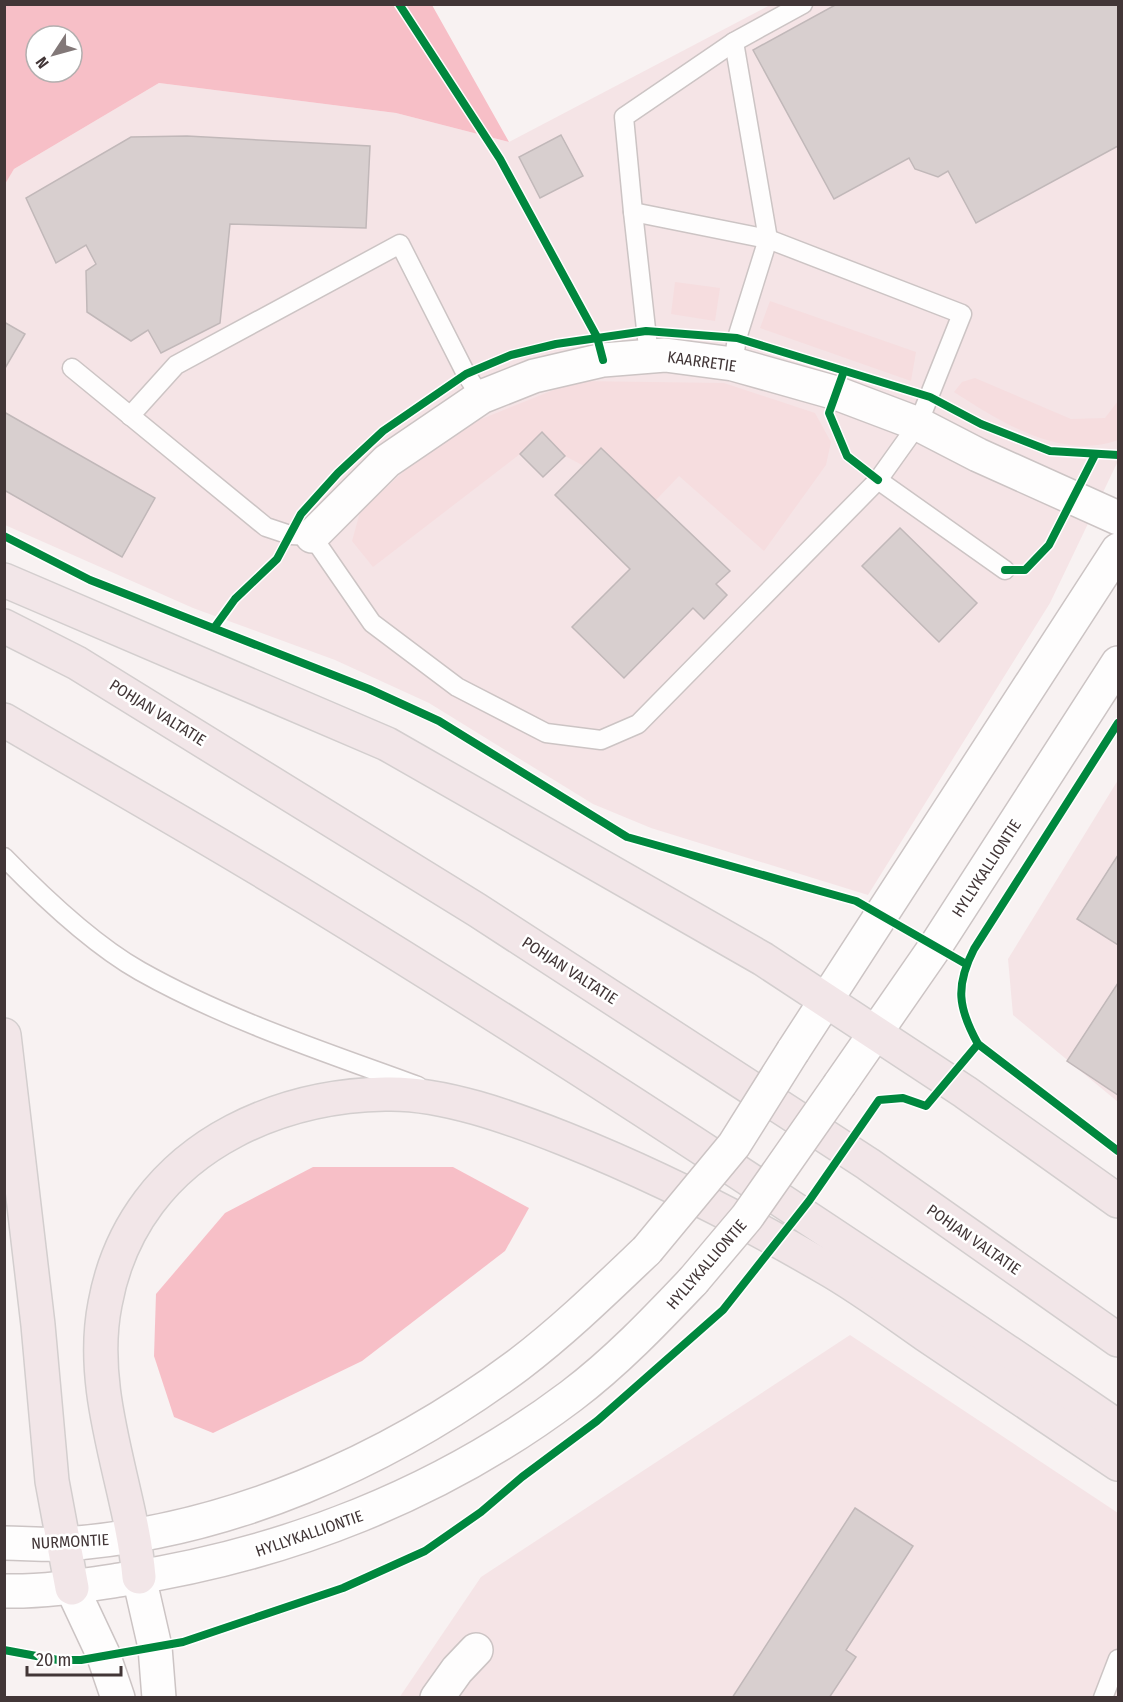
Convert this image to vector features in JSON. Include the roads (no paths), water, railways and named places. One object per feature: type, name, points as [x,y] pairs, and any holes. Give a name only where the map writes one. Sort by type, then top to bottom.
[{"type":"highway","points":[[4,580],[387,744],[763,959],[965,1092],[1119,1201]]},
{"type":"highway","name":"POHJAN VALTATIE","points":[[4,626],[77,663],[477,910],[868,1164],[1119,1340]]},
{"type":"highway","points":[[4,720],[307,898],[622,1096],[864,1253],[1119,1427]]},
{"type":"highway","points":[[4,1035],[36,1313],[52,1480],[62,1544],[72,1588]]},
{"type":"highway","points":[[139,1577],[135,1536],[105,1399],[102,1347],[104,1305],[129,1232],[147,1202],[187,1160],[212,1143],[267,1114],[328,1099],[387,1093],[464,1104],[536,1127],[635,1167],[809,1259],[1119,1464]]},
{"type":"main road","name":"KAARRETIE","points":[[312,536],[387,461],[481,397],[534,376],[603,360],[664,355],[733,364],[836,393],[918,424],[978,455],[1119,518]]},
{"type":"main road","points":[[135,1536],[199,1523],[267,1500],[349,1466],[438,1420],[518,1364],[589,1305],[647,1250],[734,1145],[1119,550]]},
{"type":"main road","name":"HYLLYKALLIONTIE","points":[[72,1588],[185,1570],[275,1547],[359,1517],[428,1484],[507,1439],[572,1395],[641,1336],[693,1281],[747,1217],[935,947],[1119,663]]},
{"type":"main road","name":"NURMONTIE","points":[[4,1543],[62,1544],[135,1536]]},
{"type":"main road","points":[[139,1577],[155,1647],[159,1698]]},
{"type":"main road","points":[[4,1591],[72,1588],[103,1654],[118,1698]]},
{"type":"main road","points":[[437,1698],[456,1670],[476,1650]]},
{"type":"lane","points":[[649,356],[624,117],[734,42],[803,4]]},
{"type":"lane","points":[[733,364],[737,338],[768,239],[734,42]]},
{"type":"lane","points":[[72,368],[266,527],[290,535],[312,536],[372,623],[457,687],[546,733],[601,740],[638,724],[878,480],[918,424],[962,314],[768,239],[633,212]]},
{"type":"lane","points":[[130,416],[176,365],[400,244],[466,374],[481,397]]},
{"type":"lane","points":[[878,480],[1005,570]]},
{"type":"lane","points":[[4,857],[82,929],[139,971],[217,1009],[464,1104]]},
{"type":"lane","points":[[1103,1698],[1119,1659]]}]
